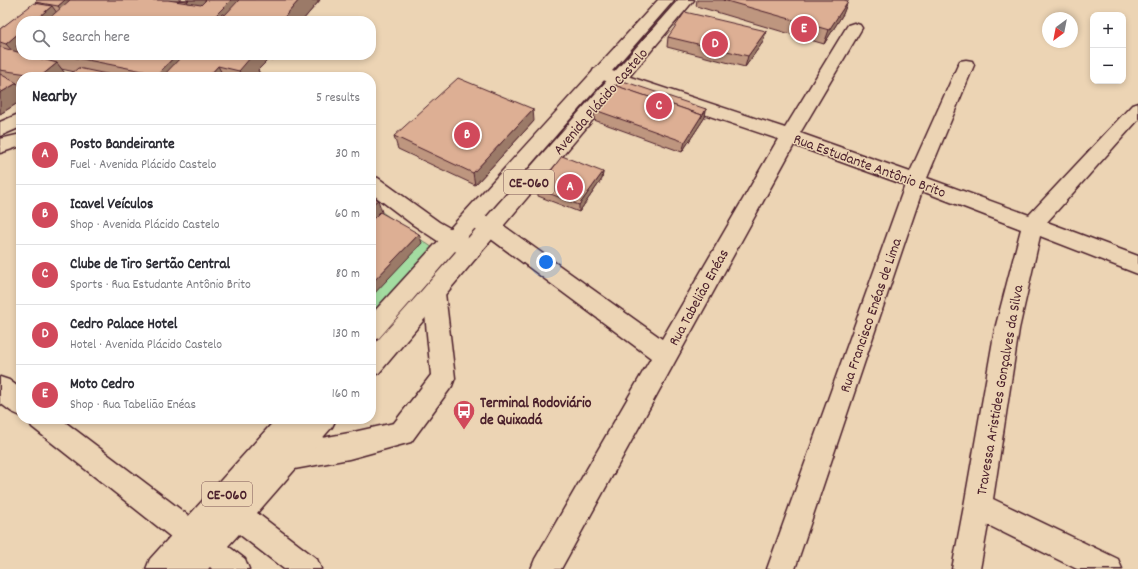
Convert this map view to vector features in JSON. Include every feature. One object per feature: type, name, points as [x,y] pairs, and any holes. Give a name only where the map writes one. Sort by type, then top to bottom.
[{"type":"street","name":"Avenida Plácido Castelo","points":[[376,359],[471,250],[496,190],[600,72],[645,35],[676,1]]},
{"type":"street","name":"Rua Tabelião Enéas","points":[[545,569],[789,136],[854,28]]},
{"type":"street","name":"Avenida Plácido Castelo","points":[[376,325],[451,240],[481,223],[515,198],[618,79],[645,35]]},
{"type":"street","name":"Rua Francisco Enéas de Lima","points":[[781,569],[916,181],[966,65]]},
{"type":"street","name":"Rua Estudante Antônio Brito","points":[[600,72],[916,181],[1138,265]]},
{"type":"street","points":[[582,92],[602,99]]},
{"type":"street","name":"Travessa Aristides Gonçalves da Silva","points":[[966,569],[978,506],[1007,329],[1032,225],[1138,109]]},
{"type":"street","points":[[0,130],[16,122]]},
{"type":"street","points":[[0,146],[16,141]]},
{"type":"street","points":[[537,145],[556,152]]},
{"type":"street","points":[[376,187],[430,227],[471,250]]},
{"type":"street","points":[[496,190],[515,198]]},
{"type":"street","points":[[481,223],[665,355]]},
{"type":"street","points":[[289,456],[349,446],[402,433],[443,378],[434,294]]},
{"type":"street","points":[[0,388],[16,400]]},
{"type":"street","points":[[48,424],[235,569]]},
{"type":"street","name":"CE-060","points":[[160,569],[200,541],[228,508],[289,424]]},
{"type":"street","name":"CE-060","points":[[228,508],[289,456],[318,424]]},
{"type":"street","points":[[978,506],[1108,569]]},
{"type":"street","points":[[228,508],[307,569]]},
{"type":"street","name":"CE-060","points":[[189,569],[200,541]]},
{"type":"green space","points":[[382,212],[433,248],[376,312],[376,217]]},
{"type":"building","points":[[37,0],[65,0],[58,6],[35,2]]},
{"type":"building","points":[[70,0],[168,0],[201,5],[206,0],[231,0],[215,16],[52,16]]},
{"type":"building","points":[[239,0],[299,0],[285,16],[220,16],[222,14],[225,15]]},
{"type":"building","points":[[723,0],[844,0],[848,1],[829,30]]},
{"type":"building","points":[[34,3],[52,6],[40,16],[17,16]]},
{"type":"building","points":[[685,12],[766,31],[748,56],[668,37]]},
{"type":"building","points":[[16,17],[16,35],[6,44],[0,42],[0,29]]},
{"type":"building","points":[[0,47],[16,52],[16,60],[46,60],[57,63],[46,72],[16,72],[0,70]]},
{"type":"building","points":[[87,60],[171,60],[160,72],[148,72]]},
{"type":"building","points":[[178,60],[248,60],[239,71],[218,66],[213,72],[167,72]]},
{"type":"building","points":[[78,68],[97,72],[74,72]]},
{"type":"building","points":[[0,74],[16,82],[16,84],[0,93]]},
{"type":"building","points":[[458,78],[533,109],[473,173],[394,136]]},
{"type":"building","points":[[620,80],[706,109],[701,118],[702,115],[616,86]]},
{"type":"building","points":[[614,85],[702,115],[685,142],[595,110]]},
{"type":"building","points":[[562,156],[603,172],[579,205],[538,189]]},
{"type":"building","points":[[380,212],[419,234],[376,279],[376,216]]},
{"type":"place","name":"Moto Cedro","points":[[804,29]]},
{"type":"place","name":"Cedro Palace Hotel","points":[[715,44]]},
{"type":"place","name":"Clube de Tiro Sertão Central","points":[[659,106]]},
{"type":"place","name":"Icavel Veículos","points":[[467,135]]},
{"type":"place","name":"Posto Bandeirante","points":[[570,187]]},
{"type":"place","name":"Terminal Rodoviário de Quixadá","points":[[464,430]]}]
